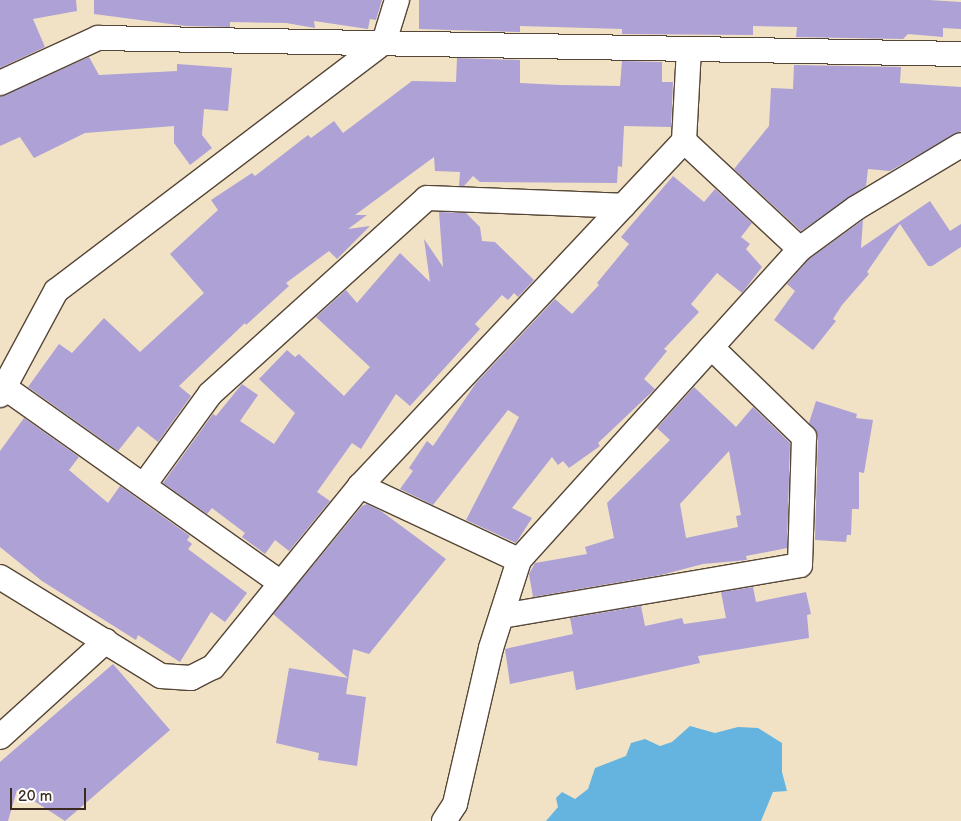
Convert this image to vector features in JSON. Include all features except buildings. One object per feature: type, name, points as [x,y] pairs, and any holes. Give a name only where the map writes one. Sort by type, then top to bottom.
[{"type":"street","points":[[281,583],[144,485],[2,391],[56,291],[384,42],[397,0]]},
{"type":"street","points":[[0,83],[98,38],[961,54]]},
{"type":"street","points":[[0,577],[161,676],[191,678],[213,667],[360,486],[684,141],[689,50]]},
{"type":"street","points":[[684,141],[800,249]]},
{"type":"street","points":[[444,821],[455,804],[470,732],[502,616],[520,560],[800,249],[856,208],[961,145]]},
{"type":"street","points":[[144,485],[210,394],[427,198],[623,206]]},
{"type":"street","points":[[502,616],[800,565],[804,437],[711,347]]},
{"type":"street","points":[[360,486],[520,560]]},
{"type":"street","points":[[0,737],[106,641]]},
{"type":"water","points":[[690,726],[715,733],[738,727],[758,728],[782,743],[782,772],[787,791],[773,792],[761,821],[546,821],[558,807],[556,798],[562,792],[575,799],[588,789],[595,768],[626,756],[631,743],[645,739],[660,746],[672,742]]}]
